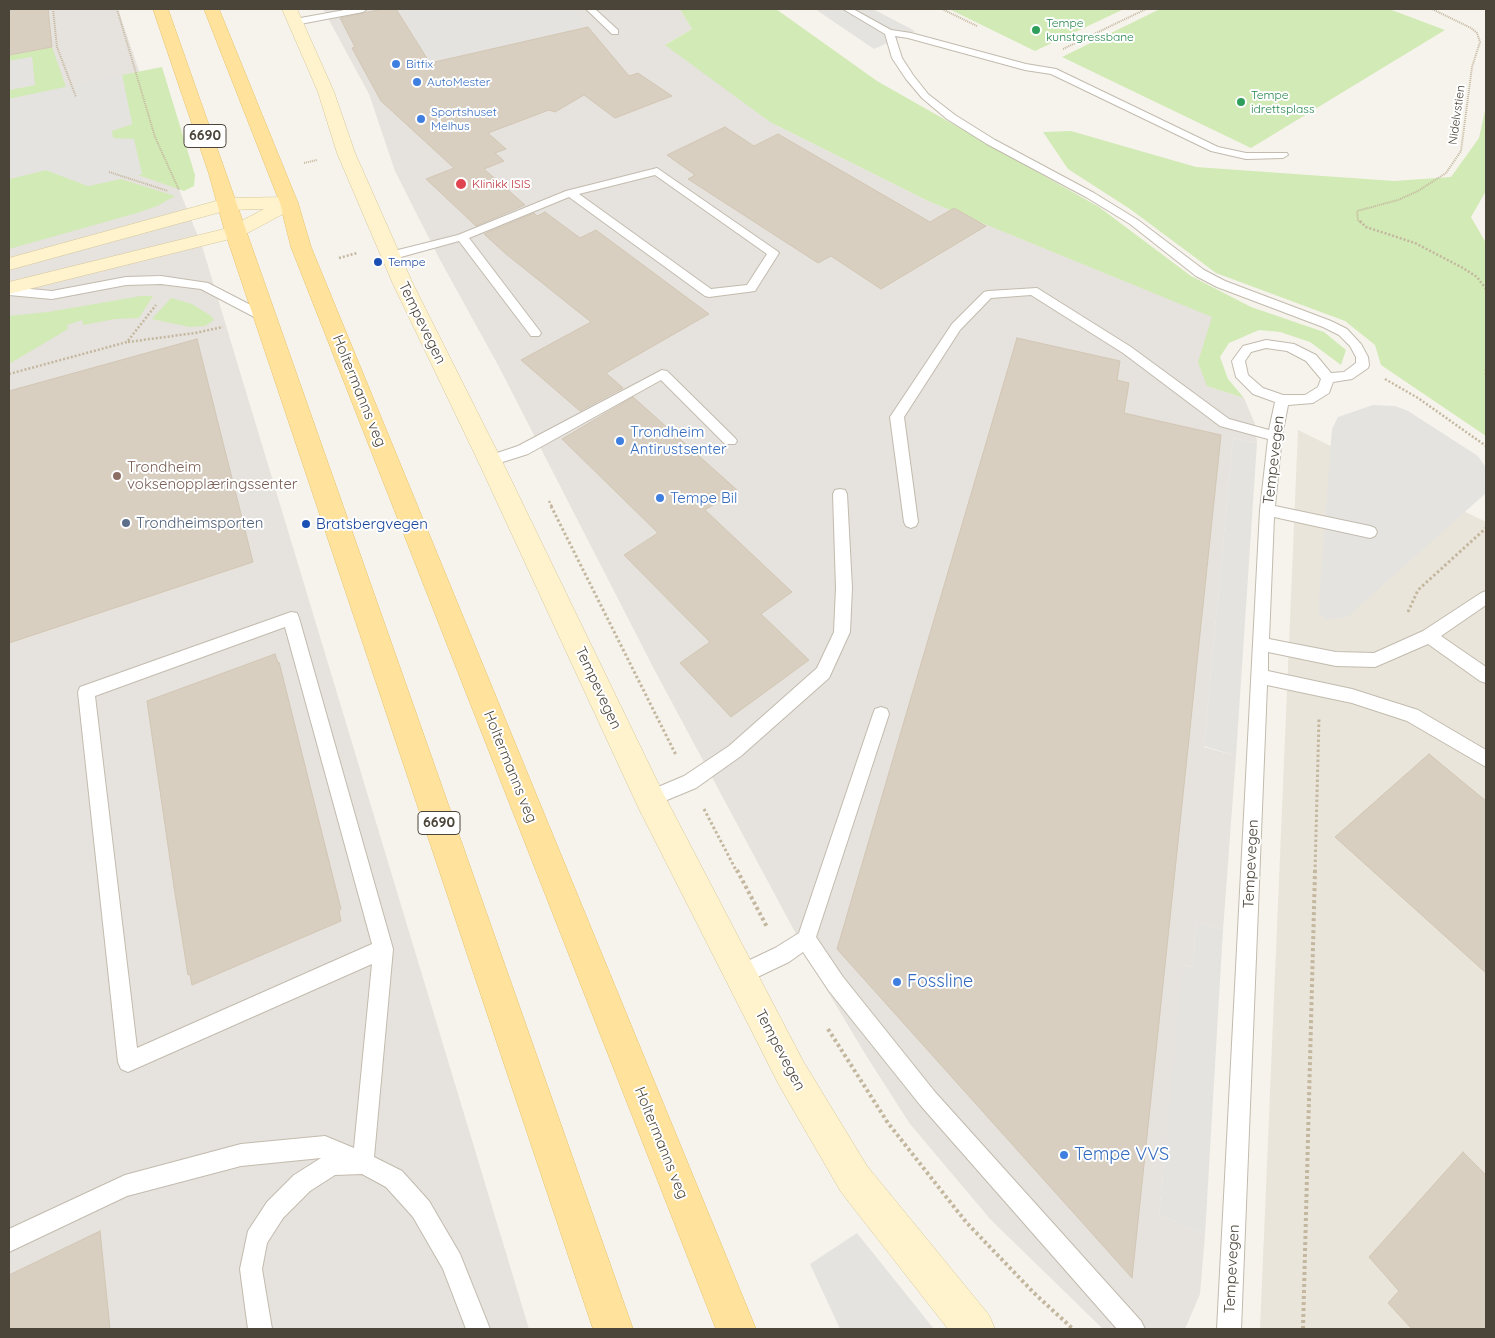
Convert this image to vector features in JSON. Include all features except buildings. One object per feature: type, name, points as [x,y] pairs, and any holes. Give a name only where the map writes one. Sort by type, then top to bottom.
[{"type":"main road","name":"6690","points":[[160,9],[264,317],[613,1329]]},
{"type":"main road","name":"Holtermanns veg","points":[[211,9],[289,203],[301,247],[736,1329]]},
{"type":"street","name":"Tempevegen","points":[[292,15],[326,92],[346,153],[390,256],[650,798],[791,1073],[854,1178],[965,1319],[975,1329]]},
{"type":"street","points":[[9,264],[227,204],[289,203]]},
{"type":"street","points":[[9,289],[235,232],[289,203]]},
{"type":"lane","points":[[292,15],[363,9]]},
{"type":"lane","points":[[590,9],[615,32]]},
{"type":"lane","points":[[847,9],[889,33],[908,35],[1025,68],[1052,71],[1215,150],[1246,156],[1283,155]]},
{"type":"lane","points":[[889,33],[896,58],[909,77],[925,96],[951,117],[991,142],[1090,195],[1134,222],[1200,273],[1221,284],[1327,324],[1342,332],[1355,344],[1362,357],[1363,365],[1347,376],[1328,378]]},
{"type":"lane","points":[[390,256],[462,237],[570,193],[657,171],[773,252],[751,288],[709,294],[570,193]]},
{"type":"lane","points":[[462,237],[536,333]]},
{"type":"lane","points":[[9,289],[52,295],[126,281],[168,280],[204,286],[264,317]]},
{"type":"lane","points":[[911,522],[897,417],[956,326],[988,295],[1034,291],[1127,350],[1225,423],[1275,436]]},
{"type":"lane","name":"Tempevegen","points":[[1266,344],[1290,347],[1312,358],[1328,378],[1324,390],[1308,400],[1282,400],[1258,391],[1242,377],[1238,361],[1247,350],[1266,344]]},
{"type":"lane","points":[[490,461],[523,450],[662,374],[730,441]]},
{"type":"lane","name":"Tempevegen","points":[[1229,1329],[1267,510],[1275,436],[1282,400]]},
{"type":"lane","points":[[650,798],[690,782],[735,750],[823,673],[842,632],[844,588],[840,494]]},
{"type":"lane","points":[[1267,510],[1370,532]]},
{"type":"lane","points":[[1261,644],[1336,659],[1375,660],[1429,636],[1486,597]]},
{"type":"lane","points":[[363,1163],[383,949],[291,618],[86,692],[128,1062],[383,949]]},
{"type":"lane","points":[[1429,636],[1486,676]]},
{"type":"lane","points":[[1260,676],[1352,696],[1412,715],[1486,759]]},
{"type":"lane","points":[[740,974],[782,955],[806,938],[882,714]]},
{"type":"lane","points":[[806,938],[836,984],[928,1099],[1133,1329]]},
{"type":"lane","points":[[9,1241],[125,1186],[241,1155],[325,1147],[394,1179],[421,1209],[452,1262],[478,1329]]},
{"type":"lane","points":[[260,1329],[251,1269],[256,1239],[275,1210],[302,1183],[332,1164],[363,1163]]},
{"type":"path","points":[[53,9],[57,47],[76,97]]},
{"type":"path","points":[[117,9],[155,136],[182,197]]},
{"type":"path","points":[[1025,68],[1146,9]]},
{"type":"path","name":"Nidelvstien","points":[[1432,9],[1471,28],[1477,33],[1480,42],[1472,67],[1461,151],[1456,161],[1446,173],[1418,192],[1398,200],[1357,211],[1358,220],[1366,227],[1415,243],[1463,268],[1477,277],[1486,289]]},
{"type":"path","points":[[296,165],[324,158]]},
{"type":"path","points":[[109,172],[175,194]]},
{"type":"path","points":[[336,259],[365,251]]},
{"type":"path","points":[[127,342],[161,298]]},
{"type":"path","points":[[9,374],[127,342],[195,333],[225,326]]},
{"type":"path","points":[[1363,365],[1418,398],[1486,446]]},
{"type":"path","points":[[1486,369],[1486,375]]},
{"type":"path","points":[[523,450],[690,782],[782,955]]},
{"type":"path","points":[[1429,636],[1408,613],[1418,590],[1486,528]]},
{"type":"path","points":[[1303,1329],[1320,689]]},
{"type":"path","points":[[824,1022],[888,1123],[966,1222],[1034,1293],[1073,1329]]},
{"type":"shaded area","points":[[9,9],[118,9],[182,197],[202,246],[529,1329],[9,1329]]},
{"type":"shaded area","points":[[323,9],[680,9],[692,29],[666,44],[770,122],[928,201],[1213,317],[1207,386],[1244,398],[1255,424],[1257,443],[1233,438],[1204,747],[1236,756],[1223,930],[1196,922],[1193,967],[1184,965],[1159,1214],[1205,1235],[1200,1294],[1185,1329],[1103,1329],[991,1220],[910,1124],[818,975],[654,669],[498,365],[439,258],[395,171],[369,94]]},
{"type":"shaded area","points":[[398,9],[571,9],[590,30],[429,65]]},
{"type":"shaded area","points":[[815,9],[873,9],[915,31],[874,49]]},
{"type":"shaded area","points":[[32,57],[35,85],[9,90],[9,61]]},
{"type":"shaded area","points":[[122,75],[132,124],[112,131],[113,138],[134,139],[142,174],[88,186],[46,170],[9,179],[9,99]]},
{"type":"shaded area","points":[[1373,405],[1395,406],[1408,411],[1478,456],[1486,468],[1486,493],[1347,617],[1327,620],[1318,613],[1332,429],[1338,417]]},
{"type":"shaded area","points":[[1298,430],[1486,522],[1486,1329],[1260,1329]]},
{"type":"shaded area","points":[[1233,438],[1257,443],[1236,756],[1204,746]]},
{"type":"shaded area","points":[[1196,922],[1223,930],[1205,1235],[1159,1214],[1183,965],[1193,967]]},
{"type":"shaded area","points":[[857,1233],[934,1329],[840,1329],[810,1264]]},
{"type":"green space","points":[[680,9],[776,9],[877,81],[1099,207],[1191,276],[1251,307],[1324,332],[1346,350],[1341,365],[1310,342],[1280,332],[1259,330],[1229,343],[1220,357],[1228,379],[1244,398],[1207,386],[1198,362],[1212,317],[928,201],[770,122],[665,45],[692,29]]},
{"type":"green space","name":"Tempe kunstgressbane","points":[[949,9],[1124,9],[1035,51]]},
{"type":"green space","name":"Tempe idrettsplass","points":[[1160,9],[1389,9],[1445,30],[1251,148],[1062,57]]},
{"type":"green space","points":[[52,47],[66,87],[9,99],[9,90],[34,85],[32,57],[9,61],[9,55]]},
{"type":"green space","points":[[162,67],[195,175],[194,186],[184,191],[138,175],[142,174],[113,138],[111,131],[132,124],[122,75]]},
{"type":"green space","points":[[1486,106],[1486,191],[1471,217],[1486,243],[1486,436],[1381,365],[1375,345],[1345,321],[1216,273],[1130,209],[1068,169],[1043,132],[1071,131],[1196,167],[1394,181],[1451,177],[1479,138]]},
{"type":"green space","points":[[46,170],[88,186],[121,179],[175,196],[157,206],[137,213],[9,249],[9,179]]},
{"type":"green space","points":[[141,296],[153,296],[139,318],[115,319],[83,325],[82,320],[67,325],[68,329],[9,364],[9,316],[48,312]]},
{"type":"green space","points":[[171,298],[192,304],[214,320],[205,326],[190,327],[152,319]]},
{"type":"place","name":"Tempe kunstgressbane","points":[[1036,30]]},
{"type":"place","name":"Bitfix","points":[[396,64]]},
{"type":"place","name":"AutoMester","points":[[417,82]]},
{"type":"place","name":"Tempe idrettsplass","points":[[1241,102]]},
{"type":"place","name":"Sportshuset Melhus","points":[[421,119]]},
{"type":"place","name":"Klinikk ISIS","points":[[461,184]]},
{"type":"place","name":"Tempe","points":[[378,262]]},
{"type":"place","name":"Trondheim Antirustsenter","points":[[620,441]]},
{"type":"place","name":"Trondheim voksenopplæringssenter","points":[[117,476]]},
{"type":"place","name":"Tempe Bil","points":[[660,498]]},
{"type":"place","name":"Trondheimsporten","points":[[126,523]]},
{"type":"place","name":"Bratsbergvegen","points":[[306,524]]},
{"type":"place","name":"Fossline","points":[[897,982]]},
{"type":"place","name":"Tempe VVS","points":[[1064,1155]]}]
